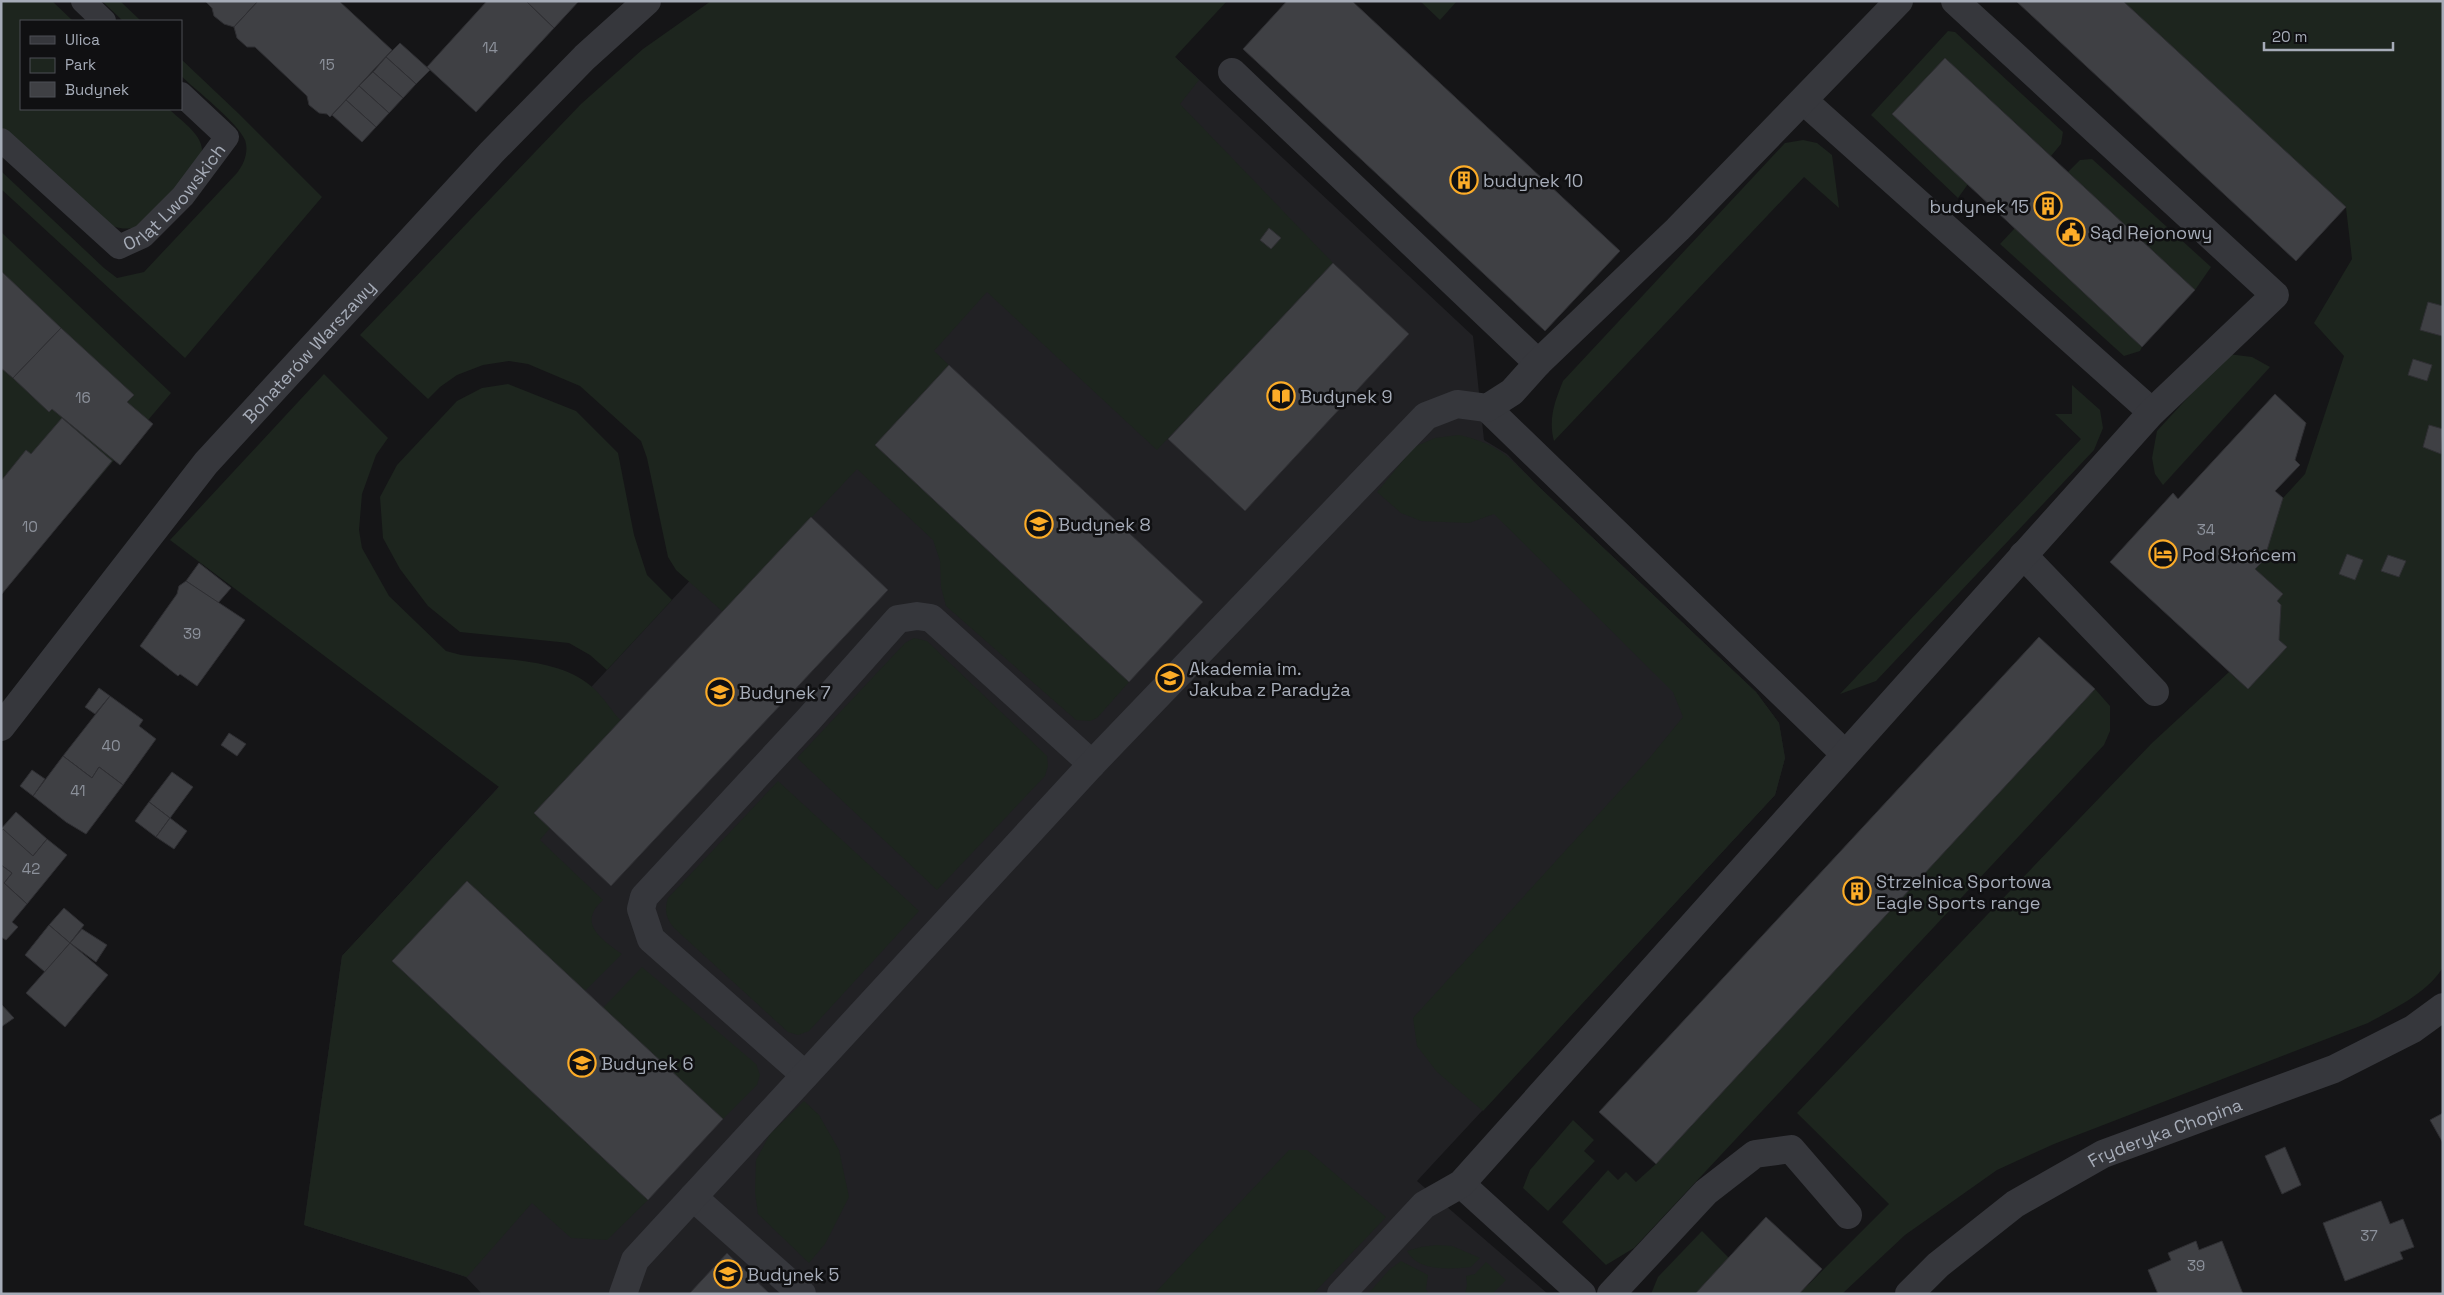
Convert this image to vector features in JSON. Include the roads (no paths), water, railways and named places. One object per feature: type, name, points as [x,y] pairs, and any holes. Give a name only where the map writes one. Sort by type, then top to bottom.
[{"type":"street","name":"Bohaterów Warszawy","points":[[1,727],[206,463],[491,153],[584,57],[647,1]]},
{"type":"street","points":[[1487,408],[1512,392],[1538,363],[1678,229],[1899,1]]},
{"type":"street","points":[[1341,1294],[1424,1205],[1461,1184],[2152,412],[2275,295],[1955,1]]},
{"type":"street","points":[[1232,72],[1538,363]]},
{"type":"street","points":[[1804,101],[2152,412]]},
{"type":"street","points":[[623,1294],[635,1260],[1092,764],[1426,416],[1457,404],[1487,408],[1845,754]]},
{"type":"street","points":[[2023,555],[2155,692]]},
{"type":"street","points":[[805,1075],[651,939],[641,909],[644,896],[809,719],[898,619],[917,616],[931,618],[1092,764]]},
{"type":"street","name":"Fryderyka Chopina","points":[[1908,1294],[1938,1265],[2015,1204],[2103,1154],[2218,1110],[2334,1069],[2413,1030],[2443,1007]]},
{"type":"street","points":[[1611,1294],[1706,1192],[1755,1154],[1791,1150],[1848,1215]]},
{"type":"street","points":[[1461,1184],[1582,1294]]},
{"type":"street","points":[[693,1197],[802,1294]]},
{"type":"lane","points":[[83,1],[103,20]]},
{"type":"lane","name":"Orląt Lwowskich","points":[[1,140],[119,246],[143,236],[183,196],[227,137],[182,95]]},
{"type":"place","name":"budynek 10","points":[[1464,180]]},
{"type":"place","name":"budynek 15","points":[[2048,206]]},
{"type":"place","name":"Sąd Rejonowy","points":[[2071,232]]},
{"type":"place","name":"Budynek 9","points":[[1281,396]]},
{"type":"place","name":"Budynek 8","points":[[1039,524]]},
{"type":"place","name":"Pod Słońcem","points":[[2163,554]]},
{"type":"place","name":"Akademia im. Jakuba z Paradyża","points":[[1170,678]]},
{"type":"place","name":"Budynek 7","points":[[720,692]]},
{"type":"place","name":"Strzelnica Sportowa Eagle Sports range","points":[[1857,891]]},
{"type":"place","name":"Budynek 6","points":[[582,1063]]},
{"type":"place","name":"Budynek 5","points":[[728,1274]]}]
